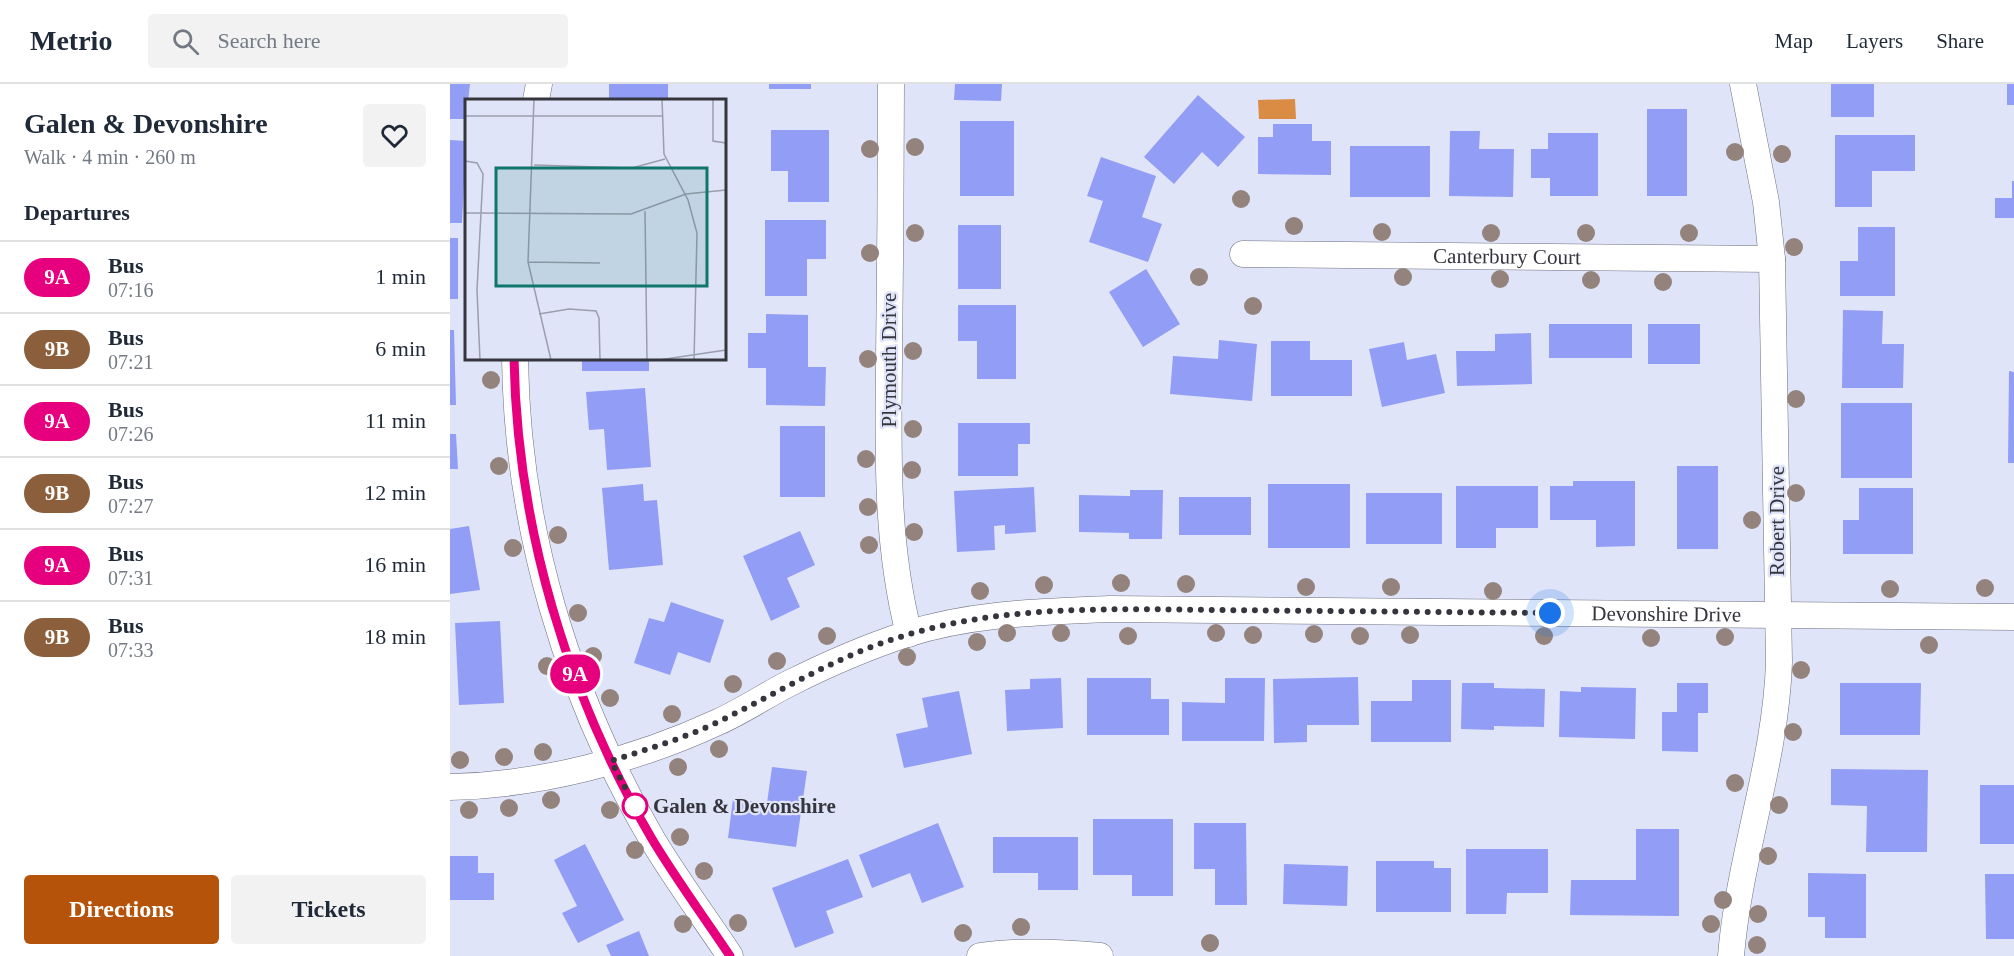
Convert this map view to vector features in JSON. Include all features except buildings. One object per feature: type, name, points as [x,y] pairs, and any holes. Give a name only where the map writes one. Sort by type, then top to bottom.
[{"type":"street","points":[[536,99],[538,84]]},
{"type":"street","name":"Plymouth Drive","points":[[891,84],[888,450],[891,535],[899,597],[909,634]]},
{"type":"street","name":"Robert Drive","points":[[1731,956],[1737,896],[1774,718],[1778,684],[1772,259],[1766,202],[1743,84]]},
{"type":"street","name":"Canterbury Court","points":[[1243,254],[1772,259]]},
{"type":"street","points":[[514,360],[523,476],[536,547],[559,628],[581,692],[611,761],[652,839],[730,956]]},
{"type":"street","name":"Devonshire Drive","points":[[450,787],[532,778],[611,761],[658,747],[718,722],[850,655],[909,634],[968,619],[1011,613],[1109,609],[2014,617]]},
{"type":"street","points":[[980,956],[1005,952],[1063,952],[1100,956]]},
{"type":"shaded area","points":[[1295,99],[1296,119],[1259,119],[1258,100]]},
{"type":"bus line","name":"9A","points":[[514,360],[523,476],[536,547],[555,618],[581,692],[611,761],[652,839],[730,956]]},
{"type":"place","name":"Galen & Devonshire","points":[[635,806]]},
{"type":"route","points":[[635,806],[611,761],[658,747],[718,722],[788,684],[850,655],[909,634],[968,619],[1011,613],[1109,609],[1550,613]]}]
